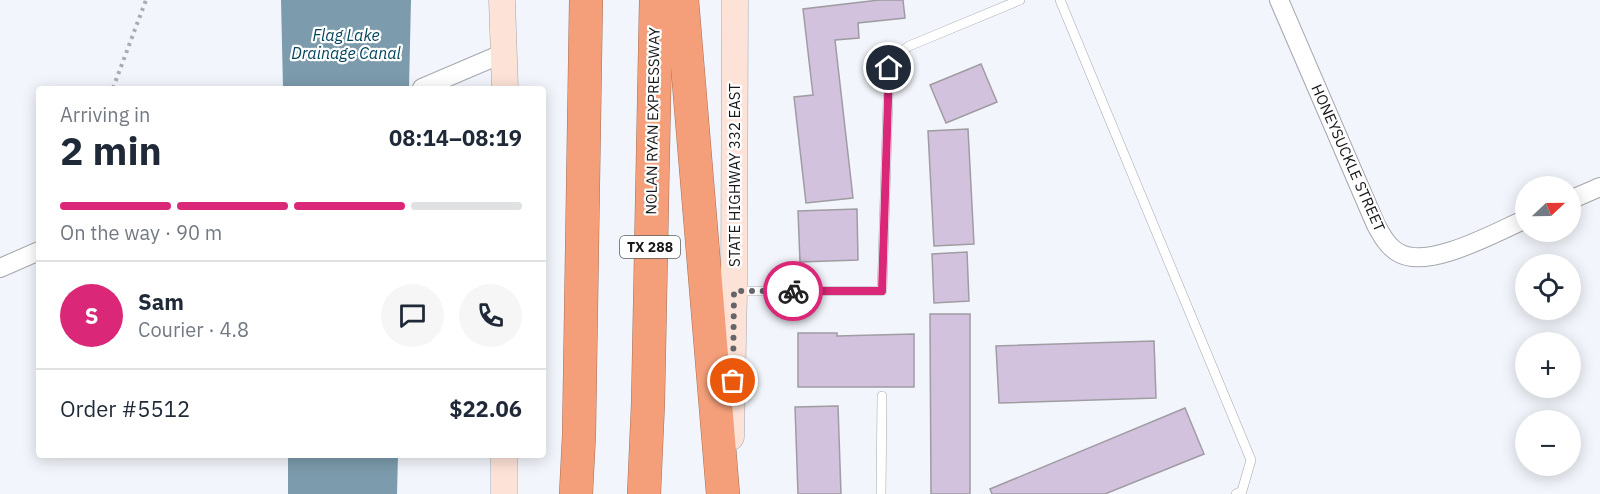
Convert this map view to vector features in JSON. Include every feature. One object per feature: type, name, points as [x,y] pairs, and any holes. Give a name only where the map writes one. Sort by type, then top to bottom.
[{"type":"highway","points":[[576,494],[586,0]]},
{"type":"highway","name":"NOLAN RYAN EXPRESSWAY","points":[[644,494],[656,0]]},
{"type":"highway","points":[[682,0],[723,494]]},
{"type":"main road","points":[[502,0],[505,86]]},
{"type":"main road","name":"STATE HIGHWAY 332 EAST","points":[[730,494],[734,291],[735,0]]},
{"type":"main road","points":[[504,458],[504,494]]},
{"type":"street","name":"HONEYSUCKLE STREET","points":[[1279,0],[1376,225],[1386,242],[1400,254],[1417,259],[1438,256],[1515,224]]},
{"type":"street","points":[[428,86],[504,53]]},
{"type":"street","points":[[1581,195],[1600,187]]},
{"type":"street","points":[[0,268],[36,252]]},
{"type":"lane","points":[[734,291],[882,291],[889,68],[895,56],[909,46],[1020,0]]},
{"type":"lane","points":[[1060,0],[1251,460],[1242,491],[1236,494]]},
{"type":"lane","points":[[881,494],[882,396]]},
{"type":"path","points":[[113,86],[147,0]]},
{"type":"water","name":"Flag Lake Drainage Canal","points":[[281,0],[411,0],[409,86],[283,86]]},
{"type":"water","points":[[288,458],[398,458],[397,494],[288,494]]},
{"type":"building","points":[[879,0],[903,0],[905,18],[858,23],[859,38],[835,40],[853,198],[806,203],[794,97],[813,95],[803,9]]},
{"type":"building","points":[[981,64],[997,102],[946,123],[930,85]]},
{"type":"building","points":[[968,129],[974,244],[934,246],[928,131]]},
{"type":"building","points":[[857,209],[858,260],[800,262],[798,211]]},
{"type":"building","points":[[967,252],[969,301],[934,303],[932,254]]},
{"type":"building","points":[[930,314],[970,314],[970,494],[931,494]]},
{"type":"building","points":[[798,333],[837,333],[837,336],[914,334],[914,387],[798,387]]},
{"type":"building","points":[[1154,341],[1156,398],[999,403],[996,346]]},
{"type":"building","points":[[838,406],[841,494],[798,494],[795,407]]},
{"type":"building","points":[[1185,408],[1204,454],[1105,494],[992,494],[990,489]]},
{"type":"way so far","points":[[733,381],[734,291],[793,291]]},
{"type":"route","points":[[793,291],[882,291],[889,68]]}]
